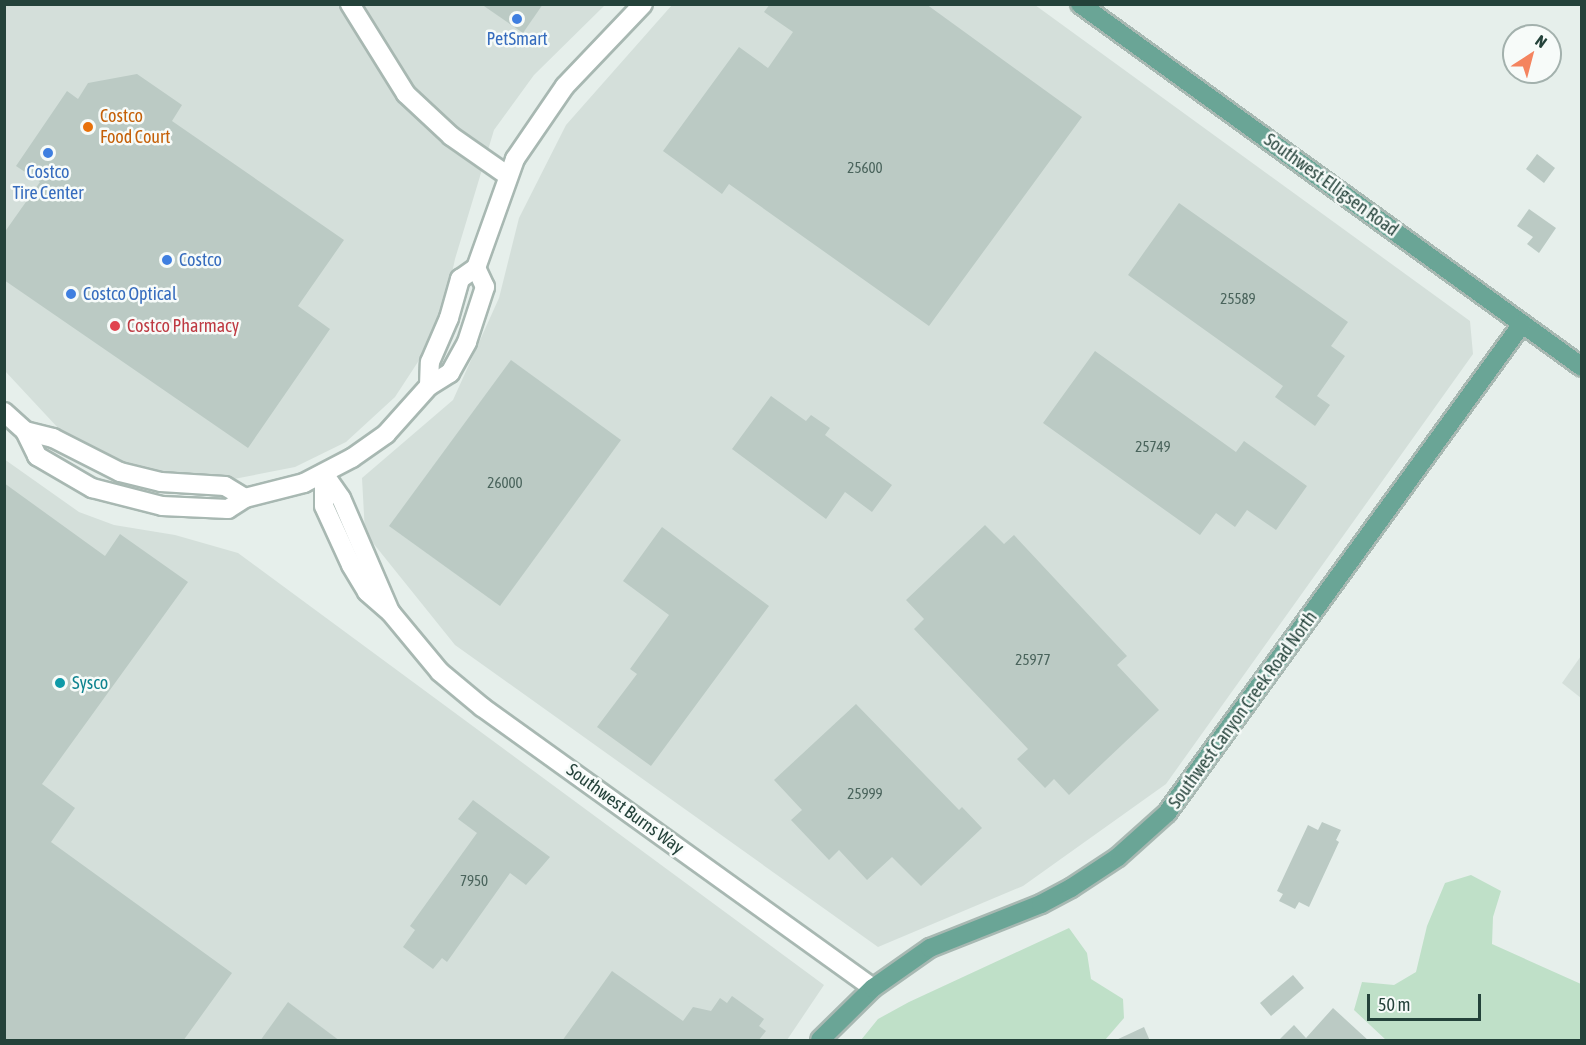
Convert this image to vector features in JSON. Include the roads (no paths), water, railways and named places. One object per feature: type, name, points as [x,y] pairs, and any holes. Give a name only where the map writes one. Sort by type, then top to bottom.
[{"type":"main road","name":"Southwest Elligsen Road","points":[[1080,4],[1581,367]]},
{"type":"main road","name":"Southwest Canyon Creek Road North","points":[[820,1041],[873,988],[930,948],[1041,904],[1099,871],[1167,813],[1522,324]]},
{"type":"street","points":[[350,4],[406,94],[451,136],[507,175]]},
{"type":"street","points":[[429,386],[430,362],[449,318],[460,279],[476,268],[507,175],[565,86],[643,4]]},
{"type":"street","points":[[4,412],[25,431],[38,456],[92,488],[129,500],[203,510],[228,509],[245,498],[287,489],[324,474],[386,434],[429,386],[450,373],[467,342],[485,286],[476,268]]},
{"type":"street","points":[[25,431],[53,438],[120,472],[176,484],[225,486],[245,498]]},
{"type":"street","name":"Southwest Burns Way","points":[[324,474],[324,506],[334,534],[367,592],[391,613],[416,647],[468,697],[873,988]]},
{"type":"place","name":"PetSmart","points":[[517,19]]},
{"type":"place","name":"Costco Food Court","points":[[88,127]]},
{"type":"place","name":"Costco Tire Center","points":[[48,153]]},
{"type":"place","name":"Costco","points":[[167,260]]},
{"type":"place","name":"Costco Optical","points":[[71,294]]},
{"type":"place","name":"Costco Pharmacy","points":[[115,326]]},
{"type":"place","name":"Sysco","points":[[60,683]]}]
